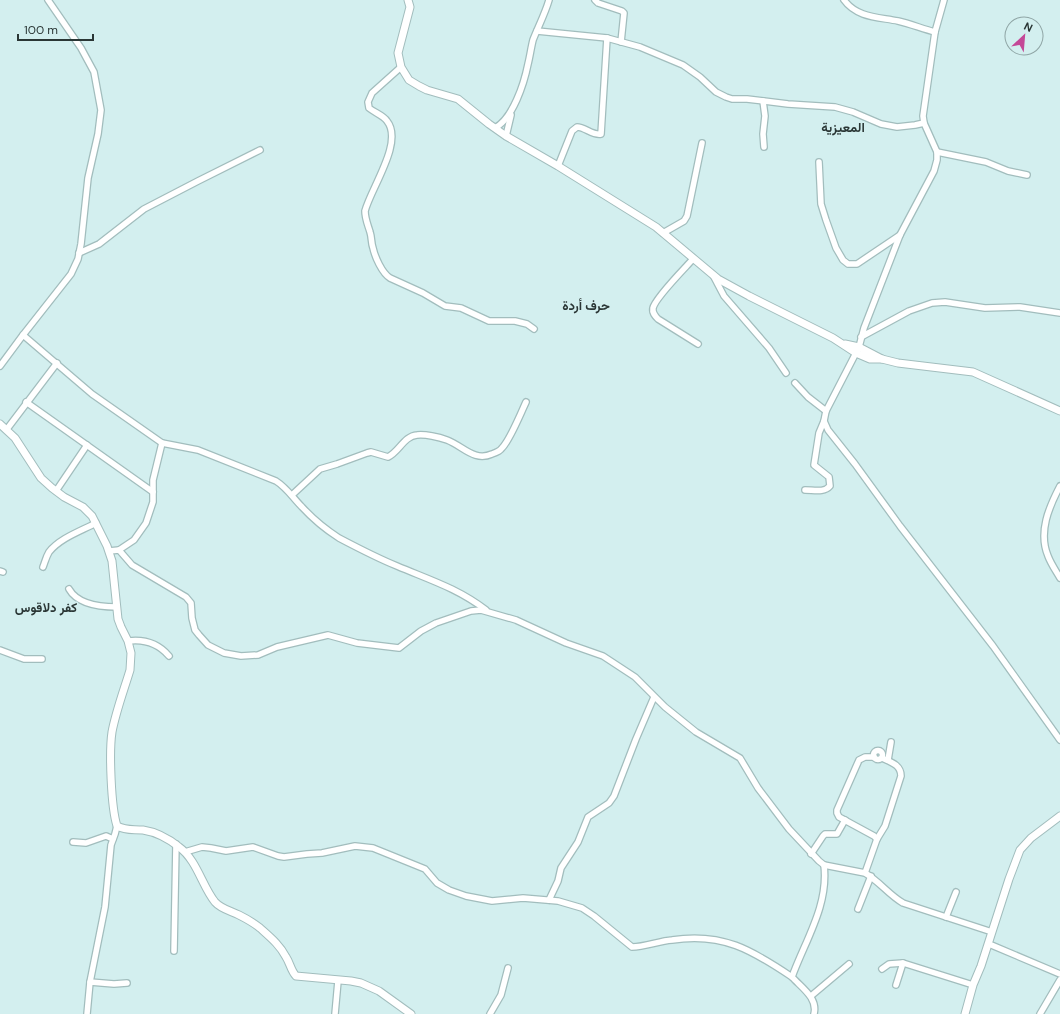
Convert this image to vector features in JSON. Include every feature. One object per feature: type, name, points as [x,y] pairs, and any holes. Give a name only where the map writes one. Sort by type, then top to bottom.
[{"type":"main road","points":[[408,0],[410,7],[398,53],[401,67],[409,80],[418,86],[458,99],[506,136],[558,166],[664,232],[713,275],[740,292],[857,350],[870,359],[882,359],[898,364],[973,372],[1060,411]]},
{"type":"main road","points":[[0,424],[7,429],[18,443],[37,473],[56,491],[83,507],[92,516],[109,551],[114,568],[117,607],[121,627],[128,641],[131,653],[130,670],[112,732],[111,762],[115,820],[117,826],[128,830],[144,830],[176,844],[185,852],[215,902],[221,907],[252,922],[277,944],[286,956],[296,976],[351,981],[370,986],[411,1014]]},
{"type":"main road","points":[[965,1014],[973,985],[989,944],[1008,880],[1022,847],[1060,816]]},
{"type":"street","points":[[0,366],[71,274],[79,252],[88,178],[98,134],[101,110],[94,72],[81,48],[48,0]]},
{"type":"street","points":[[506,136],[514,105],[526,74],[530,50],[549,0]]},
{"type":"street","points":[[595,0],[598,3],[624,13],[621,42]]},
{"type":"street","points":[[844,0],[850,8],[862,14],[897,21],[935,32]]},
{"type":"street","points":[[805,490],[823,491],[827,490],[830,486],[828,478],[814,465],[819,433],[826,411],[857,350],[900,235],[934,171],[937,160],[937,152],[924,123],[924,107],[935,32],[944,0]]},
{"type":"street","points":[[537,31],[607,38],[640,47],[683,65],[700,77],[716,92],[732,99],[834,107],[853,112],[877,122],[897,127],[915,126],[924,123]]},
{"type":"street","points":[[558,166],[572,131],[577,127],[582,127],[598,135],[601,134],[607,38]]},
{"type":"street","points":[[401,67],[372,94],[368,102],[369,108],[387,121],[392,133],[387,156],[365,211],[366,220],[371,233],[372,247],[381,268],[387,276],[423,293],[445,306],[461,308],[490,321],[515,321],[527,324],[534,328]]},
{"type":"street","points":[[763,101],[765,116],[763,134],[764,147]]},
{"type":"street","points":[[495,128],[505,119],[514,105]]},
{"type":"street","points":[[664,232],[684,221],[687,216],[702,143]]},
{"type":"street","points":[[79,252],[99,244],[144,209],[198,180],[260,150]]},
{"type":"street","points":[[937,152],[986,162],[1008,171],[1027,175]]},
{"type":"street","points":[[819,162],[821,204],[836,248],[843,260],[848,264],[857,264],[900,235]]},
{"type":"street","points":[[693,258],[670,284],[654,306],[653,311],[658,319],[698,344]]},
{"type":"street","points":[[713,275],[724,296],[769,348],[786,373]]},
{"type":"street","points":[[861,337],[909,311],[938,302],[986,308],[1020,307],[1060,313]]},
{"type":"street","points":[[24,335],[92,394],[162,443],[198,450],[276,481],[292,495],[320,525],[337,536],[380,559],[453,589],[470,598],[487,611],[522,623],[566,643],[603,656],[635,677],[654,697],[696,732],[740,758],[755,783],[789,829],[811,854],[824,865],[865,873],[903,903],[992,932]]},
{"type":"street","points":[[7,429],[57,363]]},
{"type":"street","points":[[795,383],[808,397],[826,411]]},
{"type":"street","points":[[26,402],[153,492]]},
{"type":"street","points":[[292,495],[320,469],[371,452],[388,457],[410,437],[417,435],[448,440],[477,456],[487,456],[493,454],[503,448],[526,402]]},
{"type":"street","points":[[824,421],[828,430],[993,646],[1044,720],[1060,740]]},
{"type":"street","points":[[109,551],[118,550],[134,540],[146,523],[152,502],[155,472],[162,443]]},
{"type":"street","points":[[56,491],[87,445]]},
{"type":"street","points":[[1060,486],[1047,514],[1045,541],[1048,555],[1060,578]]},
{"type":"street","points":[[43,567],[48,554],[55,546],[70,536],[96,523]]},
{"type":"street","points":[[118,550],[132,565],[186,597],[191,603],[192,618],[195,630],[203,640],[216,650],[231,655],[258,655],[277,647],[328,635],[357,644],[399,648],[421,631],[436,623],[471,611],[487,611]]},
{"type":"street","points":[[69,589],[71,593],[78,598],[92,605],[117,607]]},
{"type":"street","points":[[128,641],[140,640],[148,642],[162,649],[169,656]]},
{"type":"street","points":[[0,650],[24,659],[42,658]]},
{"type":"street","points":[[549,900],[558,881],[561,868],[578,842],[588,817],[609,803],[614,796],[654,697]]},
{"type":"street","points":[[885,759],[891,742]]},
{"type":"street","points":[[865,873],[877,839],[885,826],[901,776],[901,770],[898,766],[885,759],[882,752],[879,751],[874,753],[874,757],[859,760],[837,810],[838,815],[877,839]]},
{"type":"street","points":[[811,854],[823,836],[825,834],[837,834],[845,820]]},
{"type":"street","points":[[87,1014],[90,982],[105,907],[111,845],[117,826]]},
{"type":"street","points":[[72,842],[86,843],[106,836],[113,839]]},
{"type":"street","points":[[174,951],[176,844]]},
{"type":"street","points":[[185,852],[202,847],[226,851],[248,847],[258,848],[284,857],[322,853],[355,846],[373,848],[425,869],[437,883],[449,890],[466,896],[492,901],[523,898],[549,900],[564,902],[582,908],[632,947],[673,939],[722,940],[739,946],[754,953],[792,977],[811,996],[815,1006],[814,1014]]},
{"type":"street","points":[[792,977],[810,936],[822,896],[825,875],[824,865]]},
{"type":"street","points":[[858,909],[870,876]]},
{"type":"street","points":[[946,917],[956,892]]},
{"type":"street","points":[[989,944],[1060,974]]},
{"type":"street","points":[[811,996],[849,964]]},
{"type":"street","points":[[882,969],[889,964],[903,964],[973,985]]},
{"type":"street","points":[[896,985],[903,964]]},
{"type":"street","points":[[490,1014],[501,995],[508,968]]},
{"type":"street","points":[[1040,1014],[1060,980]]},
{"type":"street","points":[[335,1014],[338,981]]},
{"type":"street","points":[[90,982],[114,984],[127,983]]},
{"type":"district","name":"المعيزية","points":[[843,127]]},
{"type":"district","name":"حرف أردة","points":[[586,305]]},
{"type":"district","name":"كفر دلاقوس","points":[[46,607]]}]
